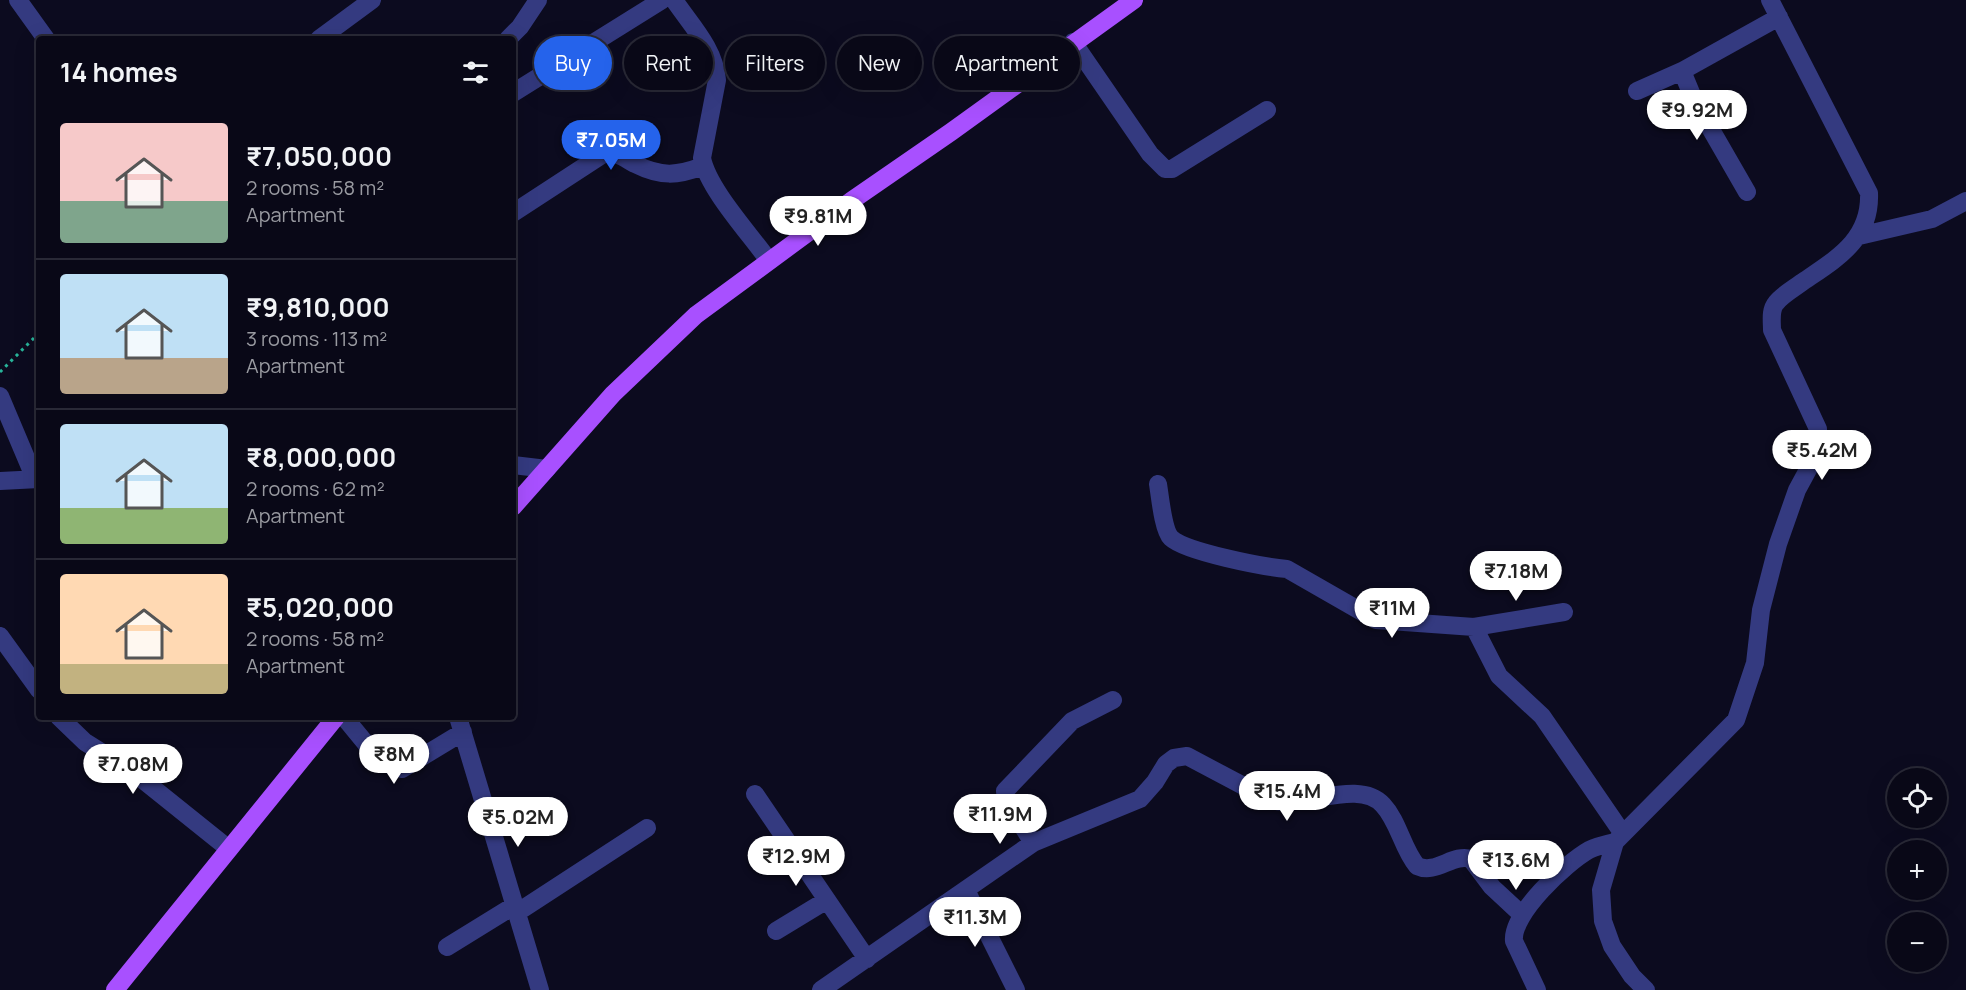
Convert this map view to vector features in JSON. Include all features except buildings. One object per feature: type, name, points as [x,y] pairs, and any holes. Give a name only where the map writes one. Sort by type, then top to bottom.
[{"type":"main road","points":[[1080,37],[1134,0]]},
{"type":"main road","points":[[516,504],[580,429],[656,351],[696,315],[1006,90]]},
{"type":"main road","points":[[115,990],[334,720]]},
{"type":"street","points":[[323,36],[372,0]]},
{"type":"street","points":[[511,36],[520,27],[538,0]]},
{"type":"street","points":[[516,91],[662,0]]},
{"type":"street","points":[[674,0],[712,57],[716,69],[717,80],[702,158],[703,166],[711,182],[769,261]]},
{"type":"street","points":[[1537,990],[1514,941],[1513,933],[1521,914],[1529,903],[1587,851],[1619,838],[1736,720],[1755,663],[1761,610],[1778,544],[1797,490],[1820,443],[1818,429],[1772,330],[1772,315],[1775,303],[1838,258],[1859,236],[1870,212],[1869,193],[1770,0]]},
{"type":"street","points":[[24,2],[44,36]]},
{"type":"street","points":[[1637,91],[1682,71],[1779,17]]},
{"type":"street","points":[[1080,52],[1150,154],[1165,169],[1172,169],[1266,110]]},
{"type":"street","points":[[1682,71],[1694,100],[1747,192]]},
{"type":"street","points":[[516,211],[605,153],[618,154],[645,168],[668,175],[681,175],[703,166]]},
{"type":"street","points":[[1859,236],[1932,219],[1966,201]]},
{"type":"street","points":[[0,396],[7,431],[36,477]]},
{"type":"street","points":[[516,465],[547,469]]},
{"type":"street","points":[[0,480],[36,479]]},
{"type":"street","points":[[1158,484],[1167,532],[1173,539],[1189,548],[1270,567],[1287,568],[1376,620],[1474,627],[1564,612]]},
{"type":"street","points":[[1474,627],[1500,676],[1542,716],[1619,838]]},
{"type":"street","points":[[0,636],[36,686]]},
{"type":"street","points":[[1033,843],[1006,800],[1005,791],[1072,721],[1113,700]]},
{"type":"street","points":[[62,720],[85,742],[133,772],[229,849]]},
{"type":"street","points":[[346,720],[381,762],[402,768],[461,724],[540,990]]},
{"type":"street","points":[[820,990],[1033,843],[1140,799],[1155,782],[1166,764],[1174,758],[1187,756],[1270,800],[1285,804],[1347,794],[1375,797],[1392,816],[1417,866],[1429,869],[1462,858],[1471,859],[1492,887],[1521,914]]},
{"type":"street","points":[[755,794],[867,959]]},
{"type":"street","points":[[447,947],[517,909],[647,828]]},
{"type":"street","points":[[1619,838],[1601,890],[1603,921],[1612,946],[1632,976],[1647,990]]},
{"type":"street","points":[[966,890],[1016,990]]},
{"type":"street","points":[[776,932],[827,900]]},
{"type":"path","points":[[0,372],[36,336]]}]
